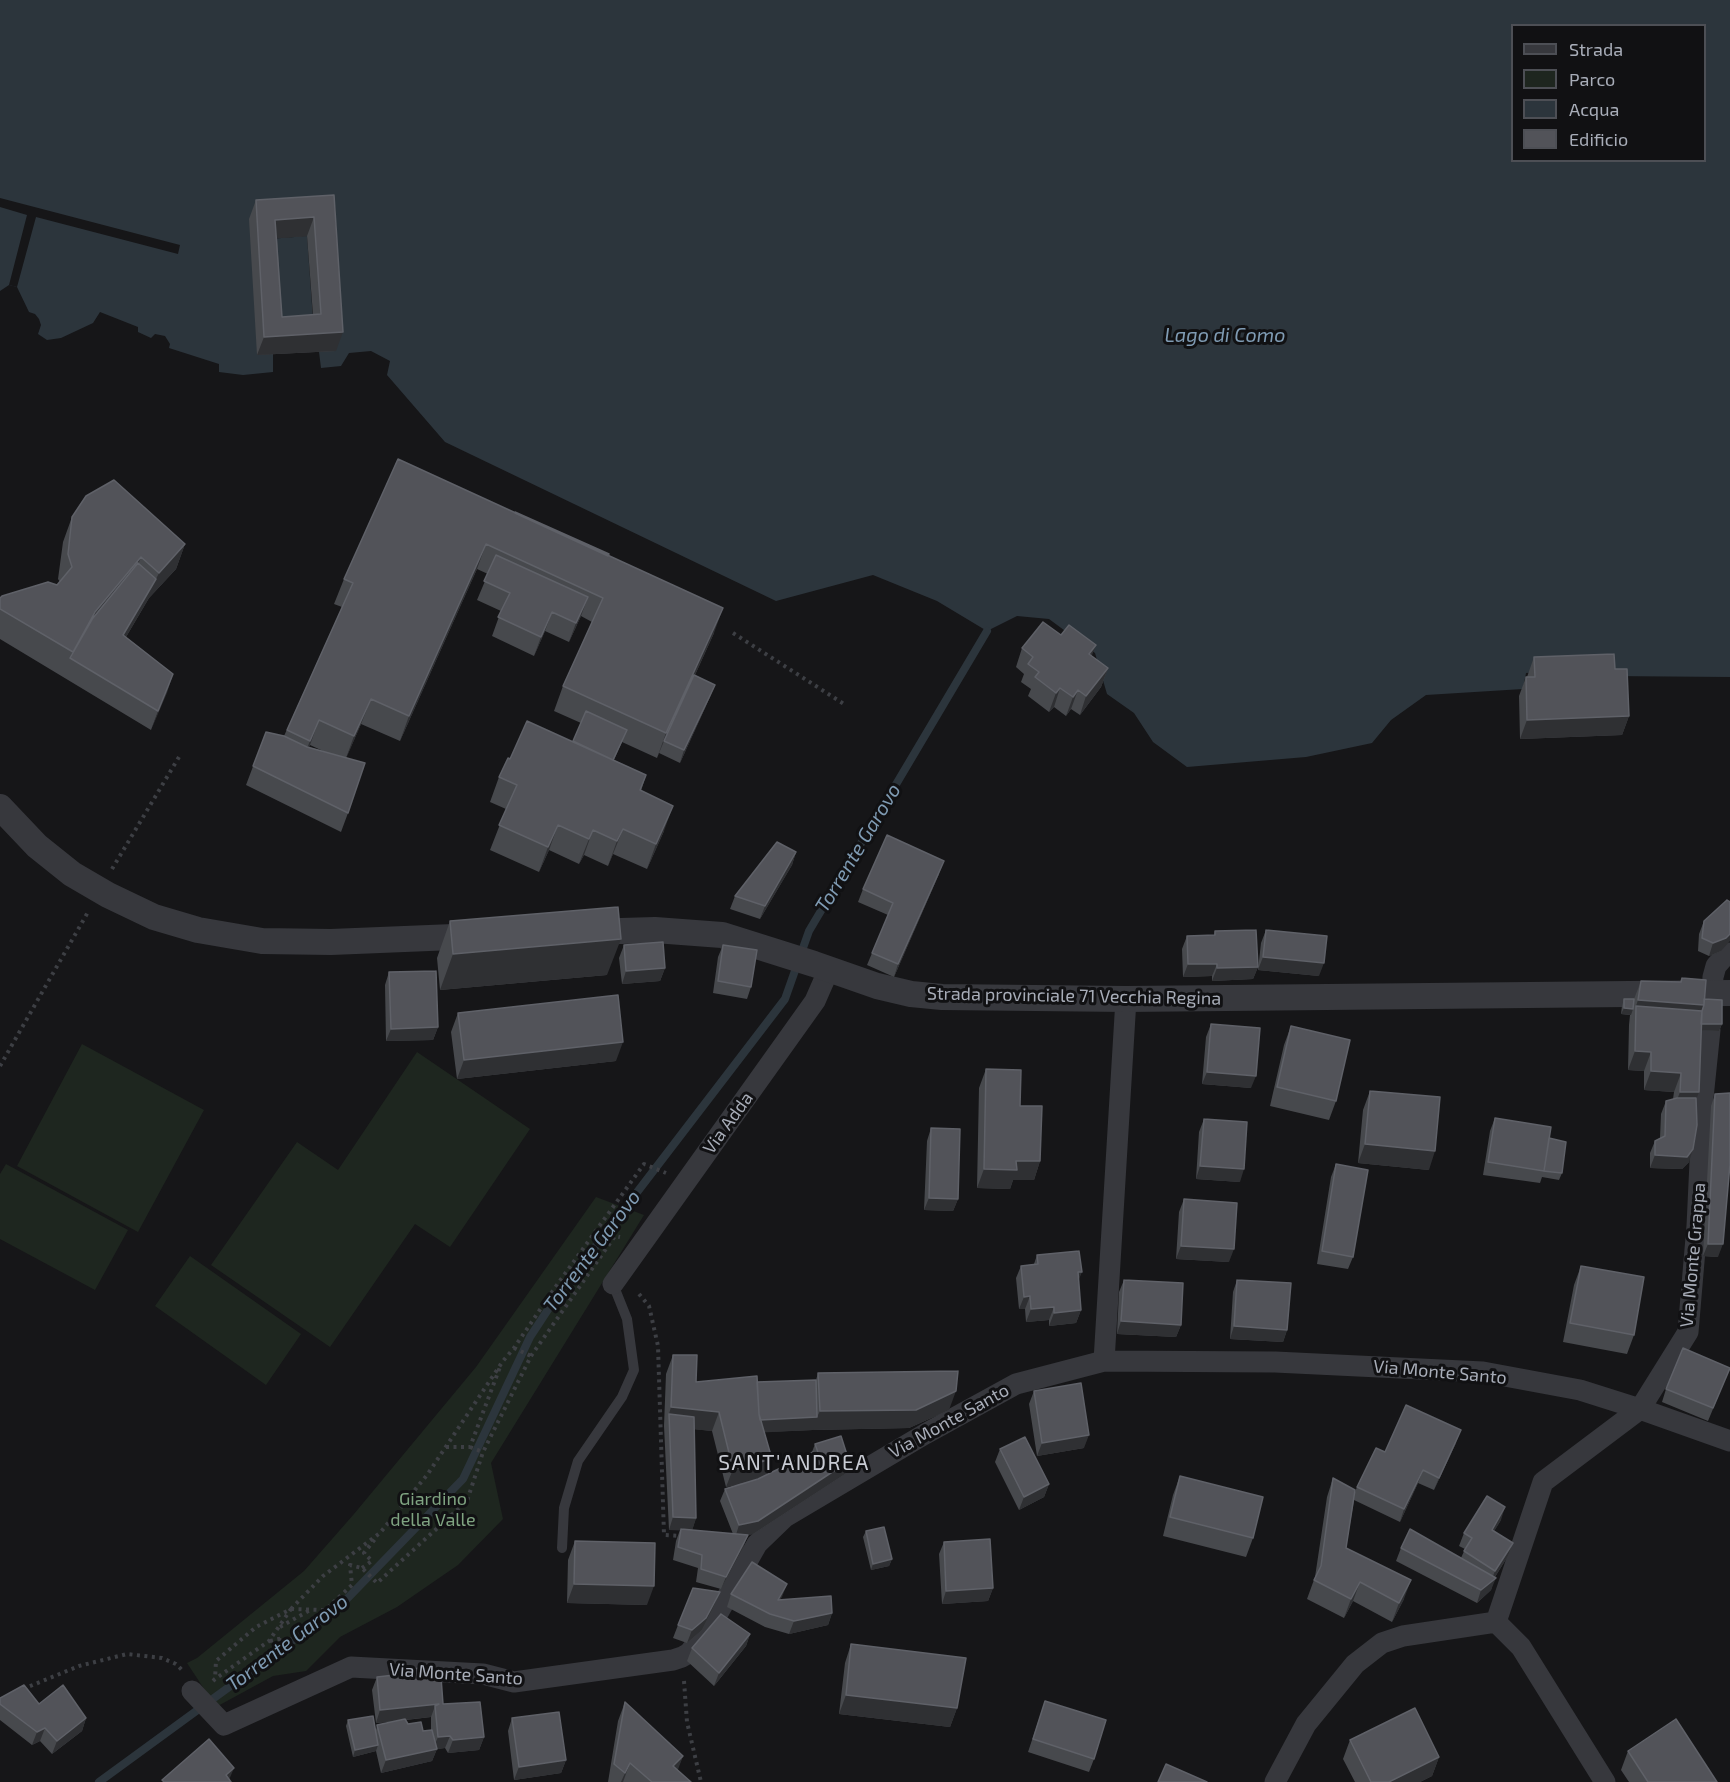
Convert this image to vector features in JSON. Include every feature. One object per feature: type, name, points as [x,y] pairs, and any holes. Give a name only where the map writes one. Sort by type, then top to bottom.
[{"type":"street","points":[[0,807],[37,846],[72,874],[108,895],[154,916],[198,930],[262,941],[331,942],[505,935]]},
{"type":"street","name":"Strada provinciale 71 Vecchia Regina","points":[[562,933],[655,930],[722,935],[876,986],[932,996],[1126,999],[1718,997]]},
{"type":"street","points":[[1718,997],[1716,966],[1730,953]]},
{"type":"street","name":"Via Adda","points":[[617,1278],[815,1001],[822,967]]},
{"type":"street","points":[[1104,1361],[1126,999]]},
{"type":"street","name":"Via Monte Grappa","points":[[1496,1622],[1544,1482],[1640,1409],[1688,1332],[1698,1226],[1703,1098],[1710,1030]]},
{"type":"street","name":"Via Monte Santo","points":[[199,1688],[212,1713],[224,1725],[351,1667],[483,1674],[514,1682],[682,1657],[689,1653],[710,1627],[756,1544],[785,1517],[924,1434],[1016,1384],[1104,1361],[1275,1362],[1483,1372],[1580,1390],[1730,1441]]},
{"type":"street","points":[[1275,1782],[1306,1724],[1356,1664],[1382,1643],[1403,1636],[1496,1622],[1521,1647],[1605,1782]]},
{"type":"lane","points":[[562,1548],[564,1508],[578,1461],[622,1397],[634,1371],[627,1319],[617,1278]]},
{"type":"path","points":[[733,633],[844,704]]},
{"type":"path","points":[[111,871],[179,756]]},
{"type":"path","points":[[0,1066],[90,908]]},
{"type":"path","points":[[362,1568],[372,1561],[364,1553],[427,1475],[502,1361],[514,1348],[644,1164],[656,1167],[686,1182]]},
{"type":"path","points":[[215,1679],[216,1661],[256,1627],[291,1609],[325,1610],[352,1585],[350,1565],[362,1568],[376,1583],[467,1501],[482,1451],[531,1356],[615,1236]]},
{"type":"path","points":[[617,1278],[649,1306],[658,1346],[664,1535],[687,1537]]},
{"type":"path","points":[[514,1348],[531,1356]]},
{"type":"path","points":[[470,1447],[502,1361]]},
{"type":"path","points":[[445,1448],[470,1447],[482,1451]]},
{"type":"path","points":[[20,1691],[79,1666],[127,1654],[162,1658],[176,1664],[199,1688],[269,1641],[291,1609],[322,1576],[379,1534]]},
{"type":"path","points":[[277,1630],[311,1610]]},
{"type":"path","points":[[269,1641],[283,1638],[271,1650],[280,1660]]},
{"type":"path","points":[[682,1657],[687,1722],[701,1782]]},
{"type":"green space","points":[[82,1044],[204,1110],[138,1232],[17,1166]]},
{"type":"green space","points":[[417,1052],[530,1129],[450,1247],[415,1224],[330,1347],[211,1265],[297,1142],[338,1170]]},
{"type":"green space","points":[[6,1164],[128,1230],[95,1290],[0,1239],[0,1174]]},
{"type":"green space","name":"Giardino della Valle","points":[[596,1197],[644,1215],[491,1463],[503,1519],[458,1565],[397,1607],[340,1637],[306,1671],[273,1676],[216,1707],[187,1663],[197,1658],[304,1571],[476,1367]]},
{"type":"green space","points":[[190,1256],[301,1334],[266,1385],[155,1306]]},
{"type":"water","name":"Lago di Como","points":[[0,0],[1730,0],[1730,677],[1608,676],[1608,667],[1526,673],[1523,689],[1426,695],[1391,720],[1372,743],[1306,757],[1187,767],[1153,742],[1134,713],[1107,694],[1095,653],[1049,619],[1017,616],[987,631],[937,601],[873,575],[776,601],[445,442],[387,375],[390,361],[371,351],[349,353],[341,366],[321,368],[319,352],[340,291],[335,206],[263,210],[257,355],[273,354],[273,372],[243,375],[219,372],[219,364],[169,348],[170,344],[165,336],[155,334],[151,338],[138,332],[138,327],[100,312],[93,323],[61,338],[47,340],[38,334],[41,325],[39,319],[35,314],[29,312],[17,287],[9,285],[0,291]]},
{"type":"water","points":[[307,236],[314,333],[275,336],[268,239]]},
{"type":"pier","points":[[0,198],[180,245],[178,254],[36,217],[17,287],[9,285],[27,215],[0,207]]},
{"type":"building","points":[[334,195],[343,332],[264,337],[256,200]],"holes":[[[314,217],[321,314],[282,317],[275,220]]]},
{"type":"building","points":[[398,459],[723,608],[666,733],[563,686],[603,598],[486,544],[409,716],[371,699],[354,736],[319,720],[310,741],[287,730],[353,583],[344,579]]},
{"type":"building","points":[[114,480],[185,544],[159,573],[141,557],[95,612],[73,652],[0,609],[0,598],[48,582],[57,585],[72,567],[68,554],[72,517],[86,496]]},
{"type":"building","points":[[515,512],[609,554],[608,556]]},
{"type":"building","points":[[496,555],[588,597],[576,623],[552,612],[541,637],[498,617],[510,593],[484,581]]},
{"type":"building","points":[[138,563],[156,579],[123,635],[173,674],[158,711],[70,658],[93,618]]},
{"type":"building","points":[[1043,622],[1061,635],[1069,625],[1096,645],[1089,654],[1108,668],[1086,696],[1078,690],[1073,697],[1060,688],[1056,693],[1035,677],[1039,672],[1028,664],[1033,657],[1022,648]]},
{"type":"building","points":[[1614,654],[1615,669],[1627,669],[1629,716],[1527,720],[1526,677],[1535,677],[1534,657]]},
{"type":"building","points":[[694,675],[715,685],[684,750],[664,741]]},
{"type":"building","points":[[586,711],[627,730],[613,760],[573,741]]},
{"type":"building","points":[[527,721],[646,775],[640,790],[673,806],[656,844],[623,829],[617,841],[593,830],[589,839],[558,825],[548,847],[499,825],[517,785],[499,777]]},
{"type":"building","points":[[266,732],[284,736],[307,747],[365,763],[348,813],[253,766]]},
{"type":"building","points":[[887,835],[944,861],[898,964],[872,953],[893,903],[863,889]]},
{"type":"building","points":[[777,842],[796,852],[765,906],[735,896]]},
{"type":"building","points":[[1727,900],[1730,902],[1730,934],[1713,943],[1702,938],[1704,921]]},
{"type":"building","points":[[618,907],[621,939],[453,954],[450,921]]},
{"type":"building","points":[[1256,930],[1258,967],[1217,968],[1217,964],[1188,964],[1187,936],[1215,935],[1215,931]]},
{"type":"building","points":[[1266,930],[1327,936],[1324,963],[1263,957]]},
{"type":"building","points":[[663,942],[665,968],[626,971],[624,945]]},
{"type":"building","points":[[723,945],[757,950],[751,987],[718,981]]},
{"type":"building","points":[[436,971],[438,1027],[391,1029],[389,972]]},
{"type":"building","points":[[1682,978],[1706,980],[1704,1005],[1638,1000],[1641,981],[1681,982]]},
{"type":"building","points":[[618,995],[623,1042],[464,1060],[458,1013]]},
{"type":"building","points":[[1624,999],[1634,999],[1633,1009],[1624,1008]]},
{"type":"building","points":[[1704,999],[1722,1000],[1722,1024],[1701,1024]]},
{"type":"building","points":[[1636,1006],[1702,1011],[1699,1092],[1680,1092],[1681,1073],[1651,1071],[1651,1052],[1635,1051]]},
{"type":"building","points":[[1211,1024],[1260,1028],[1256,1076],[1207,1072]]},
{"type":"building","points":[[1291,1026],[1350,1040],[1336,1101],[1277,1087]]},
{"type":"building","points":[[986,1069],[1021,1070],[1020,1106],[1042,1106],[1040,1161],[1016,1161],[1017,1170],[984,1169]]},
{"type":"building","points":[[1370,1091],[1440,1097],[1435,1151],[1365,1144]]},
{"type":"building","points":[[1730,1093],[1730,1164],[1723,1244],[1708,1244],[1715,1094]]},
{"type":"building","points":[[1677,1098],[1696,1098],[1697,1125],[1693,1149],[1687,1157],[1655,1155],[1655,1141],[1665,1136],[1666,1101]]},
{"type":"building","points":[[1495,1118],[1551,1127],[1544,1171],[1488,1162]]},
{"type":"building","points":[[1204,1119],[1247,1122],[1244,1169],[1200,1166]]},
{"type":"building","points":[[931,1128],[960,1129],[958,1199],[929,1198]]},
{"type":"building","points":[[1549,1138],[1566,1142],[1562,1173],[1543,1171]]},
{"type":"building","points":[[1336,1164],[1368,1170],[1353,1257],[1322,1251]]},
{"type":"building","points":[[1184,1199],[1237,1203],[1234,1249],[1181,1246]]},
{"type":"building","points":[[1079,1251],[1082,1272],[1078,1272],[1081,1310],[1054,1313],[1054,1307],[1031,1309],[1030,1296],[1024,1297],[1021,1266],[1038,1264],[1037,1255]]},
{"type":"building","points":[[1581,1266],[1644,1277],[1634,1335],[1570,1323]]},
{"type":"building","points":[[1124,1280],[1183,1283],[1181,1325],[1121,1321]]},
{"type":"building","points":[[1237,1280],[1291,1283],[1287,1330],[1234,1326]]},
{"type":"building","points":[[1683,1348],[1730,1368],[1713,1408],[1666,1389]]},
{"type":"building","points":[[673,1355],[697,1355],[696,1382],[757,1376],[759,1414],[772,1459],[733,1469],[719,1412],[671,1407]]},
{"type":"building","points":[[958,1371],[956,1391],[916,1410],[820,1411],[818,1373]]},
{"type":"building","points":[[816,1380],[817,1417],[760,1420],[757,1382]]},
{"type":"building","points":[[1081,1383],[1089,1435],[1042,1443],[1034,1391]]},
{"type":"building","points":[[1406,1405],[1461,1430],[1439,1478],[1423,1470],[1404,1509],[1357,1487],[1376,1448],[1385,1452]]},
{"type":"building","points":[[669,1414],[694,1417],[696,1518],[673,1517]]},
{"type":"building","points":[[841,1436],[849,1461],[758,1521],[739,1525],[725,1489],[758,1479],[813,1452],[825,1472],[815,1444]]},
{"type":"building","points":[[1025,1437],[1049,1484],[1024,1497],[1000,1449]]},
{"type":"building","points":[[1180,1476],[1263,1497],[1253,1538],[1170,1517]]},
{"type":"building","points":[[1333,1478],[1355,1490],[1346,1548],[1411,1580],[1399,1603],[1360,1582],[1351,1599],[1314,1580],[1321,1566]]},
{"type":"building","points":[[1487,1496],[1505,1507],[1492,1530],[1513,1543],[1495,1571],[1464,1551],[1472,1538],[1464,1533]]},
{"type":"building","points":[[884,1527],[892,1559],[873,1564],[866,1531]]},
{"type":"building","points":[[681,1529],[748,1535],[726,1577],[701,1569],[702,1555],[678,1547]]},
{"type":"building","points":[[1410,1529],[1496,1578],[1481,1590],[1401,1548]]},
{"type":"building","points":[[990,1539],[993,1588],[946,1591],[944,1542]]},
{"type":"building","points":[[575,1541],[655,1543],[654,1586],[574,1584]]},
{"type":"building","points":[[752,1562],[787,1584],[778,1600],[831,1596],[832,1613],[794,1621],[770,1614],[731,1594]]},
{"type":"building","points":[[693,1588],[720,1592],[706,1618],[692,1630],[678,1625]]},
{"type":"building","points":[[721,1614],[750,1634],[719,1673],[692,1648]]},
{"type":"building","points":[[851,1644],[966,1658],[957,1708],[846,1695]]},
{"type":"building","points":[[430,1667],[431,1678],[441,1677],[443,1704],[480,1702],[484,1737],[453,1740],[450,1736],[438,1737],[435,1706],[439,1704],[380,1710],[377,1677],[412,1673],[411,1669]]},
{"type":"building","points":[[24,1685],[39,1704],[63,1685],[86,1718],[57,1741],[45,1728],[37,1732],[0,1704],[0,1698]]},
{"type":"building","points":[[1045,1701],[1106,1720],[1094,1759],[1033,1739]]},
{"type":"building","points":[[625,1702],[683,1756],[673,1766],[691,1782],[652,1782],[630,1763],[625,1773],[614,1764]]},
{"type":"building","points":[[1415,1708],[1439,1757],[1389,1782],[1371,1782],[1350,1740]]},
{"type":"building","points":[[559,1712],[566,1760],[519,1767],[512,1718]]},
{"type":"building","points":[[373,1716],[378,1745],[355,1750],[348,1720]]},
{"type":"building","points":[[405,1719],[408,1724],[421,1722],[423,1731],[432,1730],[437,1749],[386,1760],[377,1725]]},
{"type":"building","points":[[1676,1719],[1717,1782],[1648,1782],[1628,1751]]},
{"type":"building","points":[[209,1739],[234,1768],[226,1775],[231,1782],[164,1782],[162,1780]]},
{"type":"building","points":[[1166,1764],[1207,1782],[1158,1782]]},
{"type":"waterway","name":"Torrente Garovo","points":[[99,1782],[340,1606],[463,1479],[530,1337],[553,1302],[785,999],[809,931],[987,631]]},
{"type":"district","name":"SANT'ANDREA","points":[[794,1463]]}]
